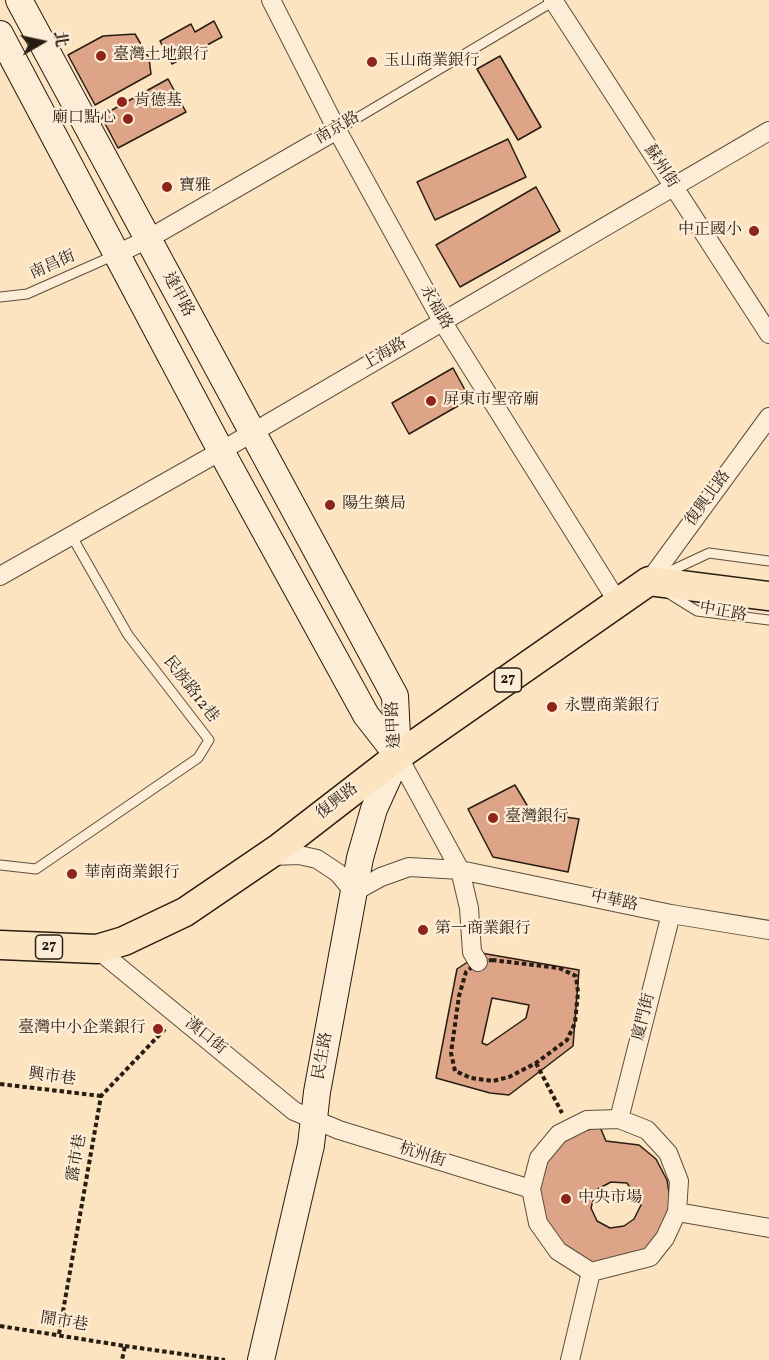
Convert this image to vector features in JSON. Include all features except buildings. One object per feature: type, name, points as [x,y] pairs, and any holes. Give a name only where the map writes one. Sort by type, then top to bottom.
[{"type":"main road","name":"復興路","points":[[0,945],[97,949],[124,941],[185,912],[267,856],[398,756],[619,604],[649,580]]},
{"type":"main road","name":"中正路","points":[[649,580],[769,596]]},
{"type":"street","name":"逢甲路","points":[[19,0],[395,696],[398,756]]},
{"type":"street","name":"永福路","points":[[272,0],[337,130],[442,321],[619,604]]},
{"type":"street","name":"蘇州街","points":[[554,0],[769,334]]},
{"type":"street","name":"逢甲路","points":[[0,34],[221,451],[366,715],[398,756]]},
{"type":"street","name":"南京路","points":[[117,254],[148,239],[337,130]]},
{"type":"street","name":"上海路","points":[[0,576],[221,451],[769,131]]},
{"type":"street","name":"復興北路","points":[[649,580],[769,417]]},
{"type":"street","points":[[398,756],[460,870],[469,908],[472,952],[478,962]]},
{"type":"street","name":"民生路","points":[[261,1360],[311,1145],[360,858],[371,817],[398,756]]},
{"type":"street","points":[[267,856],[299,855],[317,859],[338,873],[354,892]]},
{"type":"street","name":"中華路","points":[[354,892],[381,877],[409,867],[460,870],[671,914],[769,930]]},
{"type":"street","name":"廈門街","points":[[619,1119],[671,914]]},
{"type":"street","name":"漢口街","points":[[97,949],[294,1111],[314,1121]]},
{"type":"street","points":[[619,1119],[647,1131],[668,1153],[679,1181],[678,1212],[665,1238],[650,1257],[591,1272],[558,1251],[538,1223],[531,1189],[540,1158],[559,1134],[587,1120],[619,1119]]},
{"type":"street","name":"杭州街","points":[[314,1121],[531,1189]]},
{"type":"street","points":[[678,1212],[769,1228]]},
{"type":"street","points":[[570,1360],[591,1272]]},
{"type":"lane","name":"南京路","points":[[337,130],[554,0]]},
{"type":"lane","name":"南昌街","points":[[0,297],[27,294],[117,254]]},
{"type":"lane","name":"民族路12巷","points":[[0,865],[36,869],[198,758],[209,740],[128,635],[71,535]]},
{"type":"lane","points":[[649,580],[709,553],[769,561]]},
{"type":"lane","name":"中正路","points":[[649,580],[697,611],[769,620]]},
{"type":"path","points":[[492,960],[559,968],[576,976],[578,992],[574,1023],[567,1040],[536,1063],[509,1077],[493,1081],[471,1078],[455,1071],[451,1053],[459,996],[466,972],[478,962],[492,960]]},
{"type":"path","points":[[101,1096],[178,1015]]},
{"type":"path","points":[[536,1063],[570,1129]]},
{"type":"path","name":"興市巷","points":[[0,1084],[101,1096]]},
{"type":"path","name":"露市巷","points":[[59,1334],[101,1096]]},
{"type":"path","name":"鬧市巷","points":[[0,1326],[225,1360]]},
{"type":"path","points":[[122,1360],[125,1346]]},
{"type":"place","name":"臺灣土地銀行","points":[[101,56]]},
{"type":"place","name":"玉山商業銀行","points":[[372,62]]},
{"type":"place","name":"肯德基","points":[[122,102]]},
{"type":"place","name":"廟口點心","points":[[128,119]]},
{"type":"place","name":"寶雅","points":[[167,187]]},
{"type":"place","name":"中正國小","points":[[754,231]]},
{"type":"place","name":"屏東市聖帝廟","points":[[431,401]]},
{"type":"place","name":"陽生藥局","points":[[330,505]]},
{"type":"place","name":"永豐商業銀行","points":[[552,707]]},
{"type":"place","name":"臺灣銀行","points":[[493,818]]},
{"type":"place","name":"華南商業銀行","points":[[72,874]]},
{"type":"place","name":"第一商業銀行","points":[[423,930]]},
{"type":"place","name":"臺灣中小企業銀行","points":[[158,1029]]},
{"type":"place","name":"中央市場","points":[[566,1199]]}]
